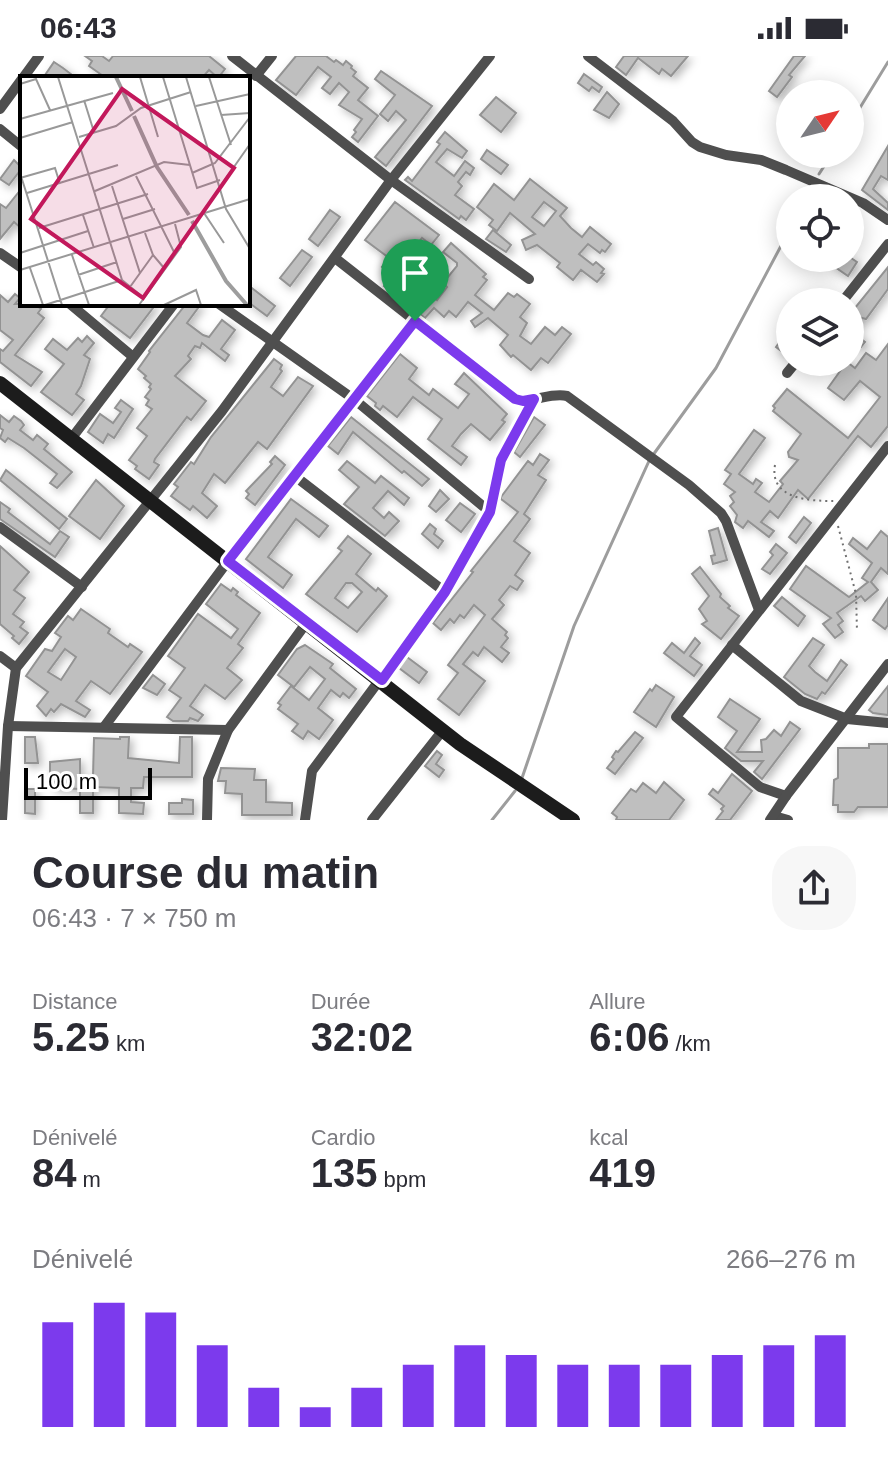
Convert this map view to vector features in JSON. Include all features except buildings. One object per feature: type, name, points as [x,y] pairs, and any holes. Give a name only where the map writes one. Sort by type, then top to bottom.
[{"type":"street","points":[[24,76],[39,56]]},
{"type":"street","points":[[232,56],[391,180],[529,279]]},
{"type":"street","points":[[256,76],[272,56]]},
{"type":"street","points":[[2,820],[8,726],[16,668],[222,411],[391,180],[490,56]]},
{"type":"street","points":[[588,56],[673,121],[700,147],[726,155],[761,160],[863,203],[888,220]]},
{"type":"street","points":[[601,66],[609,56]]},
{"type":"street","points":[[0,109],[20,82]]},
{"type":"street","points":[[0,129],[20,145]]},
{"type":"street","points":[[853,288],[888,244]]},
{"type":"street","points":[[0,253],[20,267]]},
{"type":"street","points":[[335,258],[515,399],[523,401],[553,395],[567,396],[689,485],[726,521],[759,610]]},
{"type":"street","points":[[72,306],[132,356]]},
{"type":"street","points":[[71,439],[172,306]]},
{"type":"street","points":[[222,306],[355,400],[490,512]]},
{"type":"street","points":[[104,727],[228,561],[415,321]]},
{"type":"street","points":[[0,383],[443,730],[573,820]]},
{"type":"street","points":[[305,820],[312,771],[445,592],[490,512],[501,460],[534,399]]},
{"type":"street","points":[[786,796],[760,787],[676,717],[888,446]]},
{"type":"street","points":[[296,477],[445,592]]},
{"type":"street","points":[[0,527],[82,587]]},
{"type":"street","points":[[207,820],[208,779],[228,730],[307,622]]},
{"type":"street","points":[[732,645],[801,701],[847,719],[888,723]]},
{"type":"street","points":[[0,656],[16,668]]},
{"type":"street","points":[[788,820],[772,818],[888,664]]},
{"type":"street","points":[[8,726],[228,730]]},
{"type":"street","points":[[372,820],[443,730]]},
{"type":"path","points":[[775,465],[775,484],[802,500],[845,501]]},
{"type":"path","points":[[834,514],[856,594],[857,631]]},
{"type":"waterway","points":[[864,101],[888,62]]},
{"type":"waterway","points":[[819,174],[823,168]]},
{"type":"waterway","points":[[653,455],[716,368],[776,255]]},
{"type":"waterway","points":[[522,778],[574,626],[649,461]]},
{"type":"waterway","points":[[492,820],[515,791]]},
{"type":"route","points":[[415,321],[515,399],[534,399],[501,460],[490,512],[445,592],[382,680],[228,561],[415,321]]}]
